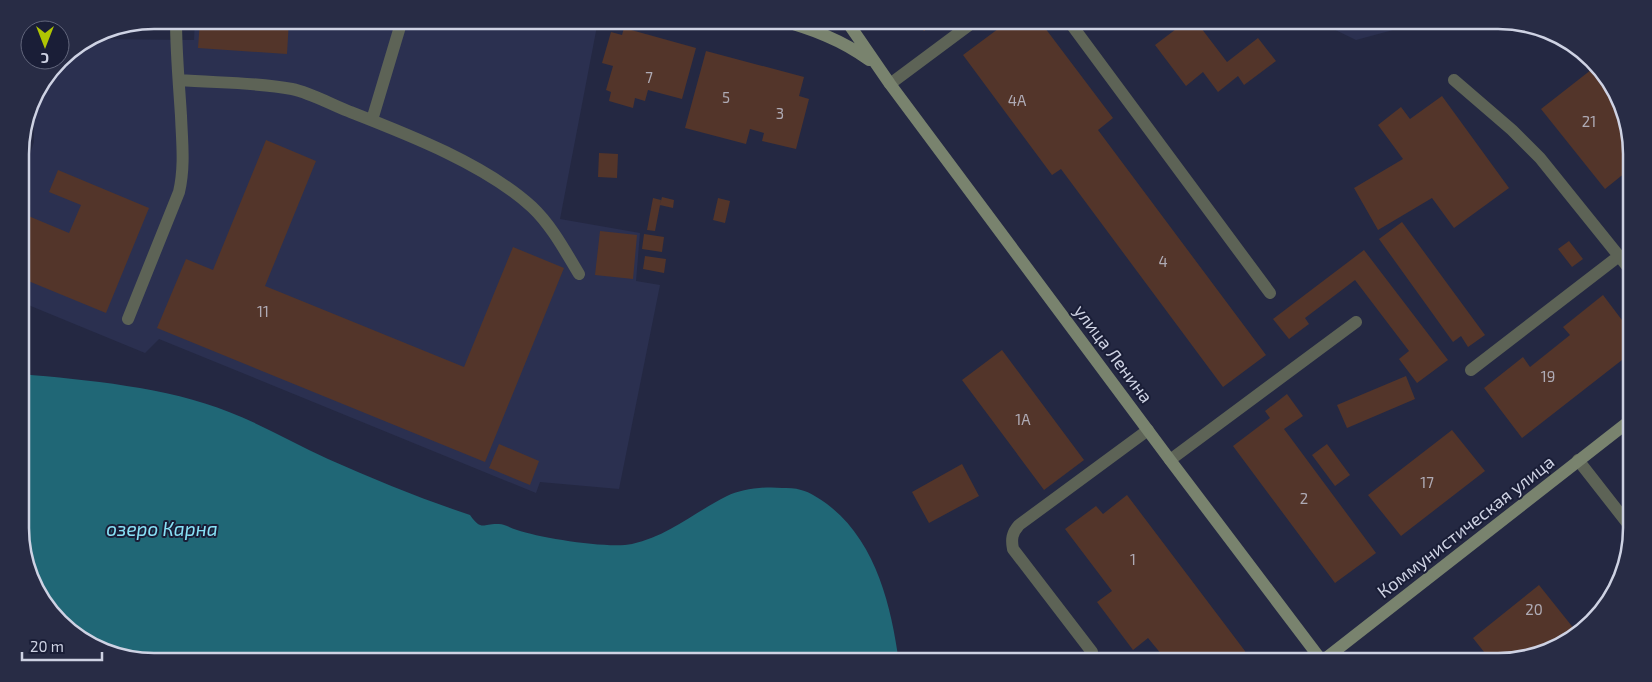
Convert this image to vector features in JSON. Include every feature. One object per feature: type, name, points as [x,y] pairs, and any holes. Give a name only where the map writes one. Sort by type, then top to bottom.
[{"type":"main road","name":"улица Ленина","points":[[807,29],[831,37],[851,47],[877,65]]},
{"type":"main road","name":"улица Ленина","points":[[852,29],[890,84],[1315,653]]},
{"type":"main road","name":"Коммунистическая улица","points":[[1333,653],[1623,426]]},
{"type":"street","points":[[128,318],[182,178],[183,155],[176,29]]},
{"type":"street","points":[[372,120],[399,29]]},
{"type":"street","points":[[890,84],[964,29]]},
{"type":"street","points":[[1075,29],[1270,293]]},
{"type":"street","points":[[178,80],[273,86],[294,90],[372,120],[451,155],[483,172],[516,194],[546,221],[579,274]]},
{"type":"street","points":[[1454,80],[1512,130],[1540,158],[1623,260]]},
{"type":"street","points":[[1471,370],[1620,256]]},
{"type":"street","points":[[1170,460],[1356,322]]},
{"type":"street","points":[[1092,652],[1013,549],[1011,541],[1013,532],[1019,525],[1148,430]]},
{"type":"street","points":[[1578,460],[1623,518]]},
{"type":"shaded area","points":[[195,29],[596,29],[560,219],[640,233],[636,281],[660,285],[619,489],[540,482],[536,493],[159,339],[145,353],[29,305],[29,157],[34,142],[34,118],[45,91],[61,70],[70,70],[70,61],[91,45],[105,39],[194,40]]},
{"type":"shaded area","points":[[1333,29],[1397,29],[1356,40]]},
{"type":"water","name":"озеро Карна","points":[[29,375],[126,386],[180,396],[205,403],[254,423],[363,474],[416,496],[470,515],[480,525],[501,524],[528,533],[574,542],[608,545],[632,544],[658,535],[715,502],[739,492],[769,487],[794,488],[804,491],[827,504],[844,519],[858,536],[869,555],[886,597],[898,653],[145,653],[114,647],[84,632],[60,611],[50,598],[35,568],[29,537]]},
{"type":"building","points":[[199,29],[288,29],[287,54],[198,48]]},
{"type":"building","points":[[624,29],[628,29],[696,48],[682,99],[648,90],[645,101],[635,98],[633,108],[609,101],[611,92],[606,90],[613,66],[602,63],[611,32],[622,35]]},
{"type":"building","points":[[998,29],[1046,29],[1113,118],[1098,130],[1266,355],[1223,387],[1061,169],[1052,175],[963,55]]},
{"type":"building","points":[[1176,29],[1202,29],[1227,62],[1258,38],[1276,61],[1244,85],[1238,76],[1218,92],[1203,72],[1186,86],[1155,45]]},
{"type":"building","points":[[706,51],[804,77],[799,96],[809,99],[796,149],[762,141],[764,133],[750,129],[746,144],[685,128]]},
{"type":"building","points":[[1591,70],[1607,91],[1619,121],[1622,137],[1623,174],[1605,189],[1541,109]]},
{"type":"building","points":[[1442,96],[1509,188],[1454,228],[1432,198],[1378,230],[1354,188],[1403,159],[1378,125],[1401,107],[1410,119]]},
{"type":"building","points":[[266,140],[316,161],[265,286],[464,367],[513,247],[564,268],[485,462],[157,328],[186,259],[213,270]]},
{"type":"building","points":[[599,153],[618,154],[617,178],[598,177]]},
{"type":"building","points":[[58,170],[149,208],[106,313],[29,281],[29,216],[69,233],[81,205],[49,192]]},
{"type":"building","points":[[662,197],[674,200],[673,208],[660,205]]},
{"type":"building","points":[[653,198],[661,200],[655,231],[647,230]]},
{"type":"building","points":[[718,198],[730,201],[725,223],[713,220]]},
{"type":"building","points":[[1402,222],[1485,335],[1468,347],[1461,336],[1453,342],[1379,239]]},
{"type":"building","points":[[600,231],[637,235],[633,279],[595,275]]},
{"type":"building","points":[[644,234],[664,237],[662,252],[642,249]]},
{"type":"building","points":[[1569,241],[1583,259],[1572,267],[1558,249]]},
{"type":"building","points":[[1364,250],[1448,360],[1417,383],[1399,359],[1409,351],[1355,280],[1305,318],[1309,324],[1289,339],[1273,319]]},
{"type":"building","points":[[645,256],[666,259],[664,273],[643,269]]},
{"type":"building","points":[[1603,295],[1623,321],[1623,359],[1522,438],[1484,388],[1523,357],[1530,367],[1570,335],[1563,327]]},
{"type":"building","points":[[1002,350],[1084,460],[1044,490],[962,380]]},
{"type":"building","points":[[1406,376],[1415,399],[1347,428],[1337,405]]},
{"type":"building","points":[[1287,394],[1303,416],[1284,429],[1376,553],[1335,583],[1233,446],[1270,418],[1265,411]]},
{"type":"building","points":[[1452,430],[1485,471],[1401,536],[1368,495]]},
{"type":"building","points":[[499,444],[539,461],[530,485],[489,468]]},
{"type":"building","points":[[1327,444],[1350,475],[1335,486],[1312,455]]},
{"type":"building","points":[[962,464],[979,496],[929,523],[912,492]]},
{"type":"building","points":[[1127,495],[1245,653],[1160,653],[1148,638],[1133,650],[1097,602],[1112,591],[1065,529],[1096,506],[1103,514]]},
{"type":"building","points":[[1539,585],[1573,628],[1561,637],[1546,644],[1523,651],[1507,653],[1485,653],[1473,638]]}]
